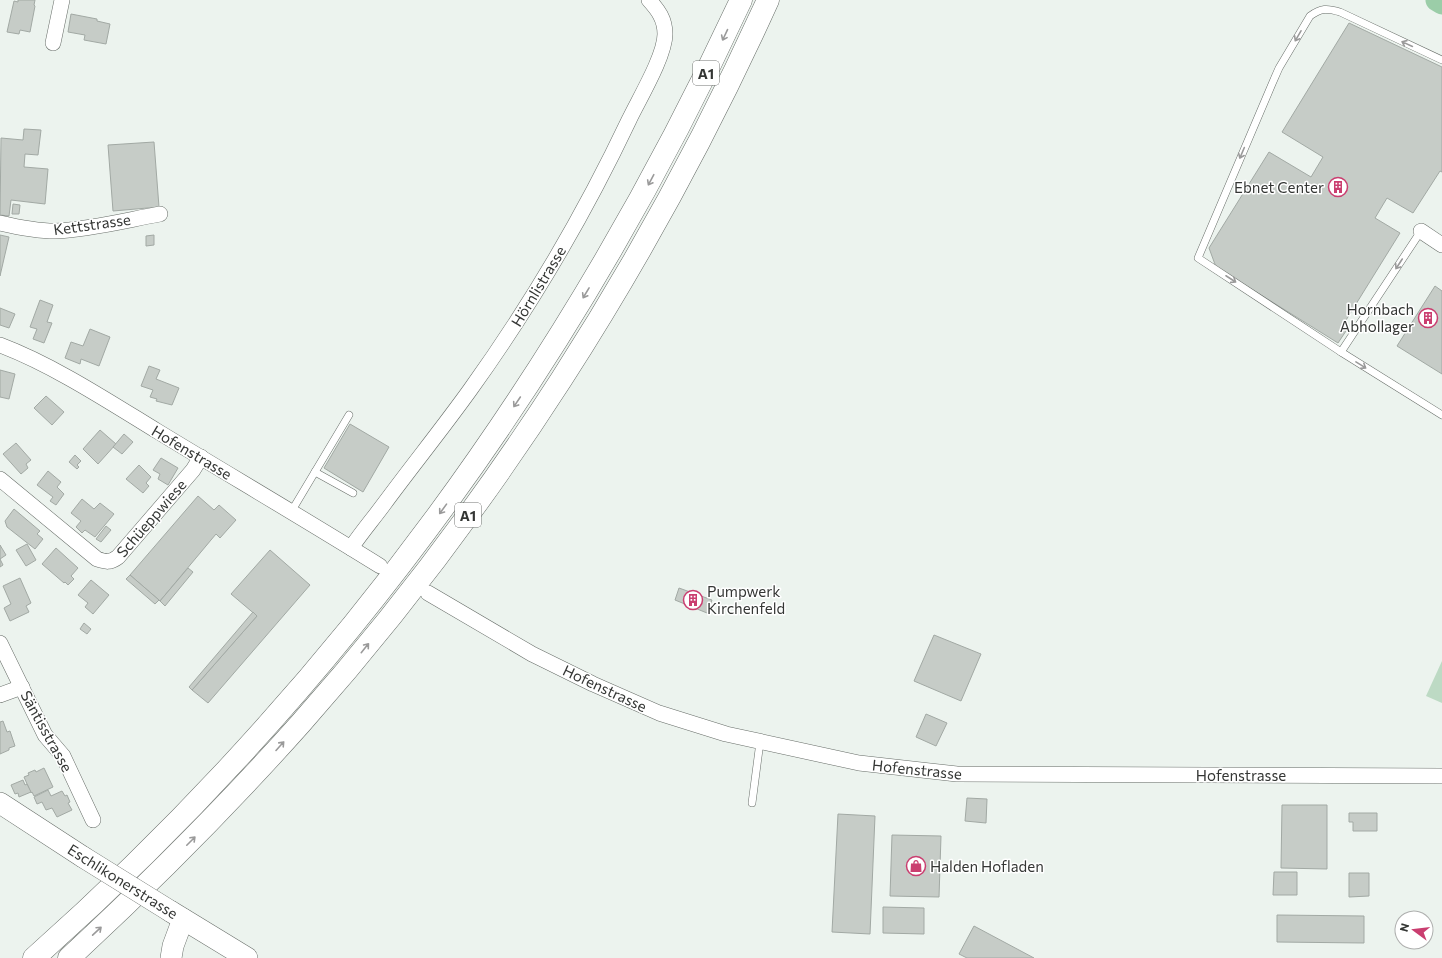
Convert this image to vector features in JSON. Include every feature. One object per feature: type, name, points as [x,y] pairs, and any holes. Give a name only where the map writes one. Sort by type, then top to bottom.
[{"type":"highway","name":"A1","points":[[34,958],[148,851],[240,755],[377,596],[424,534],[489,444],[555,345],[585,295],[670,146],[741,0]]},
{"type":"highway","name":"A1","points":[[69,958],[159,873],[211,821],[292,733],[395,610],[463,521],[576,357],[635,258],[692,156],[768,0]]},
{"type":"main road","name":"Eschlikonerstrasse","points":[[0,803],[83,857],[247,958]]},
{"type":"main road","points":[[171,958],[177,915]]},
{"type":"street","points":[[54,43],[62,0]]},
{"type":"street","name":"Hörnlistrasse","points":[[351,548],[468,392],[509,334],[562,249],[607,166],[663,46],[665,35],[664,24],[659,11],[648,0]]},
{"type":"street","name":"Kettstrasse","points":[[0,223],[53,231],[72,230],[160,214]]},
{"type":"street","points":[[1421,231],[1442,245]]},
{"type":"street","name":"Hofenstrasse","points":[[0,345],[39,362],[86,388],[380,566]]},
{"type":"street","name":"Schüeppwiese","points":[[0,479],[97,559],[104,562],[111,562],[118,557],[163,505],[193,470],[201,457]]},
{"type":"street","name":"Hofenstrasse","points":[[428,593],[532,654],[606,690],[659,713],[726,734],[859,763],[957,774],[1442,776]]},
{"type":"street","name":"Säntisstrasse","points":[[0,642],[46,734],[63,756],[93,820]]},
{"type":"street","points":[[0,695],[22,687]]},
{"type":"lane","points":[[1442,60],[1340,12],[1329,9],[1318,10],[1310,16],[1279,68],[1198,258],[1341,352],[1442,415]]},
{"type":"lane","points":[[1341,352],[1421,231]]},
{"type":"lane","points":[[291,512],[349,415]]},
{"type":"lane","points":[[315,472],[353,493]]},
{"type":"lane","points":[[752,803],[760,742]]},
{"type":"green space","points":[[1442,661],[1442,703],[1426,696]]},
{"type":"building","points":[[18,0],[35,0],[30,32],[20,30],[19,34],[7,32],[14,1],[18,2]]},
{"type":"building","points":[[71,14],[97,19],[97,21],[110,24],[106,44],[84,40],[85,35],[68,32]]},
{"type":"building","name":"Ebnet Center","points":[[1349,23],[1442,67],[1442,172],[1440,171],[1413,213],[1387,198],[1375,218],[1400,233],[1343,325],[1348,328],[1338,343],[1216,267],[1209,248],[1269,152],[1311,177],[1323,157],[1282,132]]},
{"type":"building","points":[[24,129],[41,130],[38,155],[25,154],[24,167],[48,169],[45,204],[11,200],[9,216],[0,215],[1,138],[23,140]]},
{"type":"building","points":[[154,142],[159,207],[113,211],[108,145]]},
{"type":"building","points":[[13,204],[20,205],[19,214],[12,214]]},
{"type":"building","points":[[0,235],[9,237],[0,276]]},
{"type":"building","points":[[154,235],[154,245],[146,246],[146,236]]},
{"type":"building","name":"Hornbach Abhollager","points":[[1435,286],[1442,291],[1442,374],[1397,346]]},
{"type":"building","points":[[40,300],[53,305],[47,322],[52,323],[44,343],[33,339],[37,329],[30,327]]},
{"type":"building","points":[[0,308],[15,314],[9,328],[0,325]]},
{"type":"building","points":[[90,329],[110,337],[99,366],[81,359],[80,364],[65,358],[71,342],[83,346]]},
{"type":"building","points":[[149,366],[160,370],[156,379],[179,388],[172,405],[156,401],[157,399],[150,397],[153,390],[141,386]]},
{"type":"building","points":[[0,370],[15,374],[9,399],[0,397]]},
{"type":"building","points":[[46,396],[64,412],[52,425],[34,408]]},
{"type":"building","points":[[350,424],[389,447],[363,492],[324,468]]},
{"type":"building","points":[[100,430],[116,444],[98,464],[83,449]]},
{"type":"building","points":[[124,434],[133,442],[122,454],[113,447]]},
{"type":"building","points":[[16,443],[31,460],[26,464],[28,468],[21,474],[3,454]]},
{"type":"building","points":[[75,455],[81,461],[77,465],[79,467],[77,469],[69,462]]},
{"type":"building","points":[[161,458],[178,468],[168,485],[158,479],[160,474],[153,470]]},
{"type":"building","points":[[139,465],[151,477],[146,483],[149,486],[143,493],[126,479]]},
{"type":"building","points":[[48,471],[61,482],[57,487],[64,494],[56,505],[50,501],[53,497],[37,485]]},
{"type":"building","points":[[198,496],[214,510],[219,505],[236,520],[220,538],[216,534],[160,601],[130,575]]},
{"type":"building","points":[[82,499],[94,509],[100,503],[114,514],[95,537],[85,530],[82,533],[76,527],[81,521],[71,513]]},
{"type":"building","points":[[14,509],[40,531],[37,534],[43,539],[35,549],[7,527],[5,521]]},
{"type":"building","points":[[106,526],[111,530],[101,542],[96,539]]},
{"type":"building","points":[[27,544],[36,560],[26,566],[16,550]]},
{"type":"building","points":[[0,545],[6,555],[0,559]]},
{"type":"building","points":[[56,548],[78,568],[71,576],[74,579],[68,585],[42,564]]},
{"type":"building","points":[[270,550],[310,585],[208,703],[192,690],[257,616],[231,594]]},
{"type":"building","points":[[0,559],[3,565],[0,567]]},
{"type":"building","points":[[188,568],[193,572],[165,606],[160,601]]},
{"type":"building","points":[[130,575],[159,600],[155,604],[126,579]]},
{"type":"building","points":[[20,578],[31,603],[26,606],[29,612],[10,621],[4,608],[11,604],[3,586]]},
{"type":"building","points":[[91,580],[109,595],[93,614],[85,607],[88,603],[78,595]]},
{"type":"building","name":"Pumpwerk Kirchenfeld","points":[[679,588],[712,600],[707,613],[675,600]]},
{"type":"building","points":[[253,612],[257,616],[192,690],[189,687]]},
{"type":"building","points":[[84,623],[91,629],[87,634],[80,629]]},
{"type":"building","points":[[934,635],[981,654],[961,701],[914,681]]},
{"type":"building","points":[[926,714],[947,723],[936,746],[916,737]]},
{"type":"building","points":[[3,721],[7,732],[10,731],[15,746],[0,754],[0,722]]},
{"type":"building","points":[[44,768],[53,787],[34,796],[32,792],[31,793],[24,777],[29,775],[28,773],[35,770],[36,772]]},
{"type":"building","points":[[23,780],[31,792],[19,797],[18,793],[15,794],[11,785]]},
{"type":"building","points":[[48,790],[51,796],[62,791],[65,796],[67,795],[70,802],[68,803],[72,810],[57,817],[52,808],[46,810],[42,802],[37,804],[34,797]]},
{"type":"building","points":[[967,798],[987,799],[986,823],[965,821]]},
{"type":"building","points":[[1282,805],[1327,805],[1327,869],[1281,868]]},
{"type":"building","points":[[1349,813],[1377,813],[1377,831],[1353,831],[1353,822],[1349,822]]},
{"type":"building","points":[[838,814],[875,816],[870,934],[832,932]]},
{"type":"building","name":"Halden Hofladen","points":[[892,835],[941,836],[939,897],[890,896]]},
{"type":"building","points":[[1274,872],[1297,872],[1297,895],[1273,895]]},
{"type":"building","points":[[1349,873],[1369,873],[1369,896],[1349,897]]},
{"type":"building","points":[[883,907],[924,908],[924,934],[883,933]]},
{"type":"building","points":[[1277,915],[1364,916],[1364,943],[1277,942]]},
{"type":"building","points":[[974,926],[1034,958],[967,958],[959,954]]},
{"type":"waterway","points":[[1437,0],[1442,3]]},
{"type":"place","name":"Ebnet Center","points":[[1338,187]]},
{"type":"place","name":"Hornbach Abhollager","points":[[1428,318]]},
{"type":"place","name":"Pumpwerk Kirchenfeld","points":[[693,600]]},
{"type":"place","name":"Halden Hofladen","points":[[916,866]]}]
